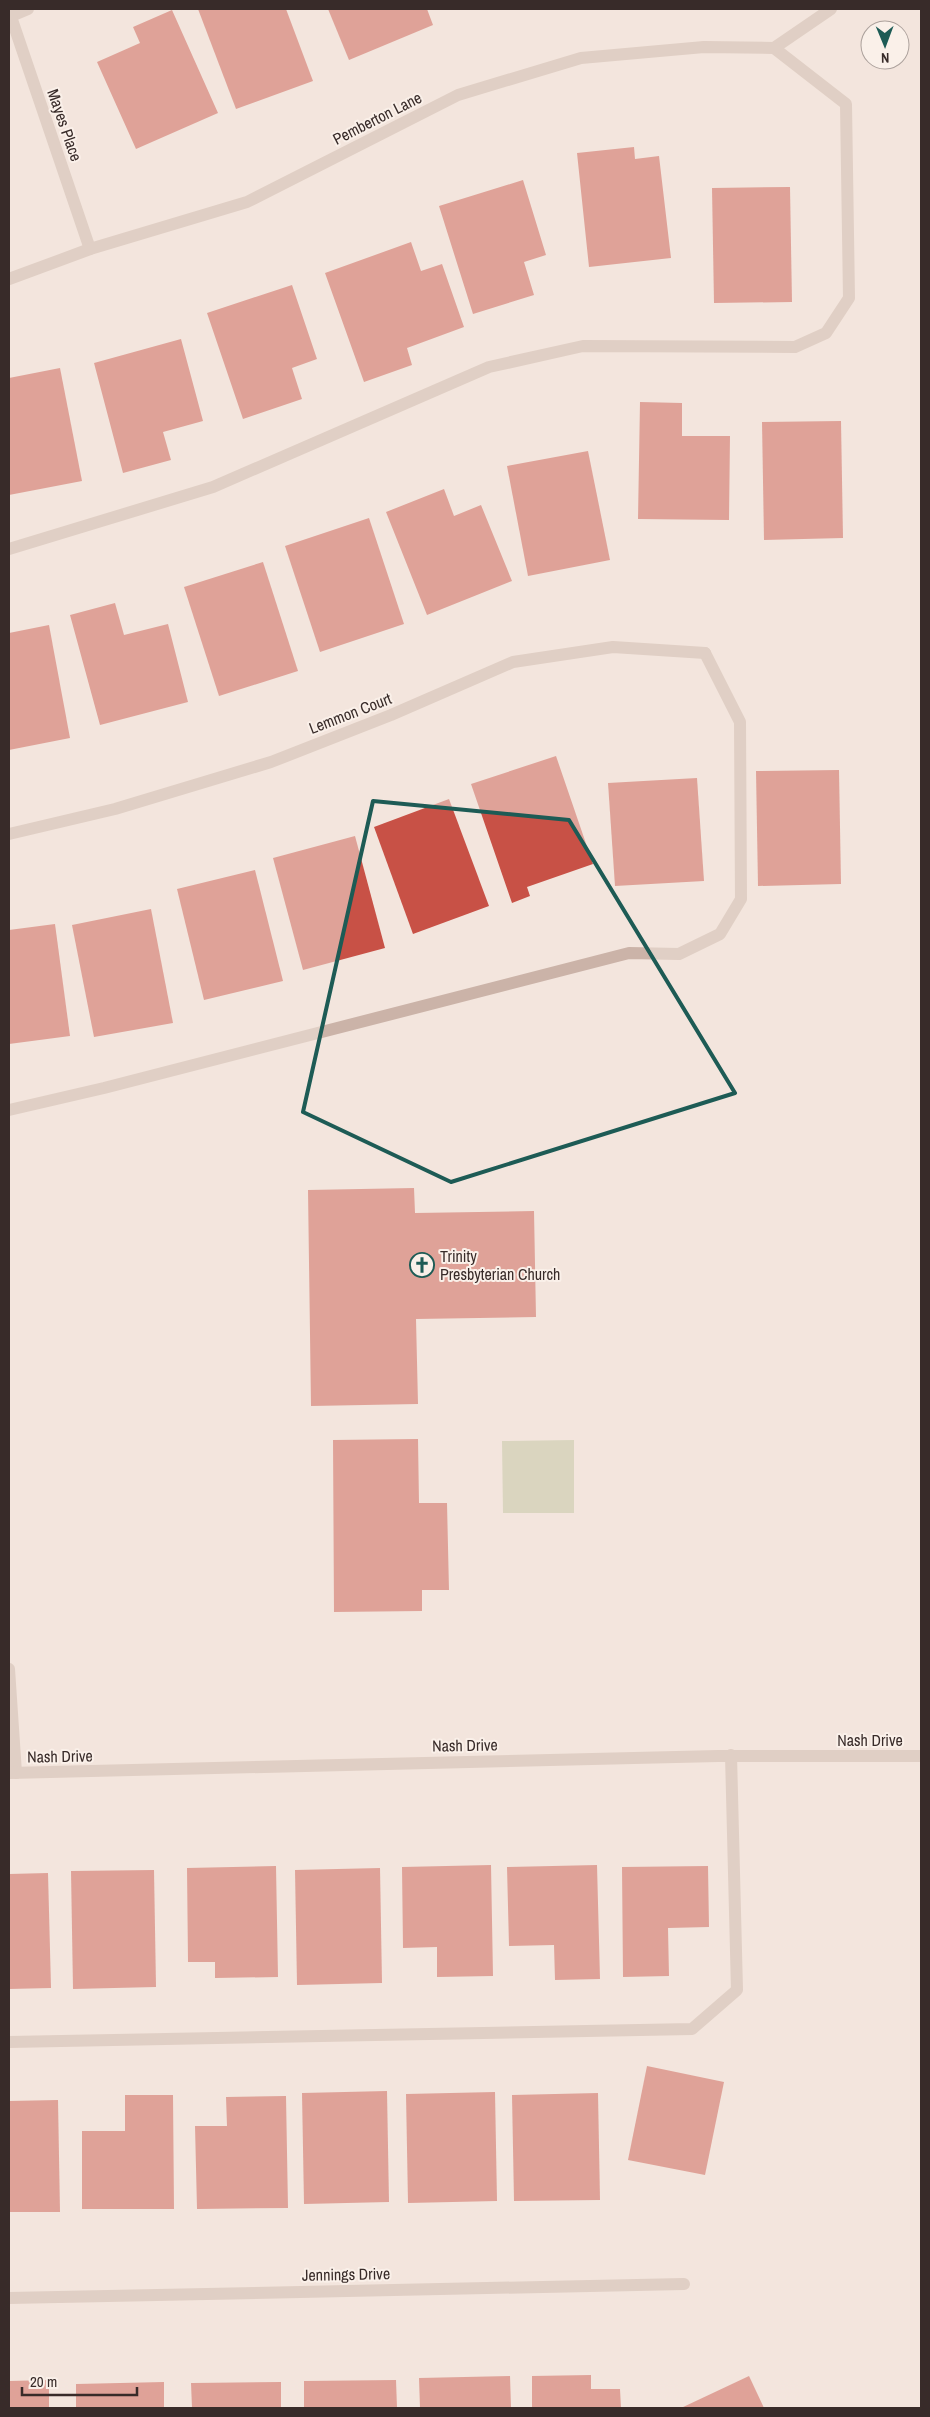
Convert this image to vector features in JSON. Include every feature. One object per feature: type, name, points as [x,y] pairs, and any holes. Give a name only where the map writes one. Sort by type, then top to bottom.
[{"type":"street","points":[[9,15],[28,9]]},
{"type":"street","points":[[9,549],[213,487],[489,367],[583,346],[795,347],[826,333],[849,298],[846,104],[774,48],[831,9]]},
{"type":"street","name":"Mayes Place","points":[[9,15],[90,249]]},
{"type":"street","name":"Pemberton Lane","points":[[9,279],[90,249],[247,202],[458,95],[581,58],[704,47],[774,48]]},
{"type":"street","name":"Lemmon Court","points":[[9,834],[115,809],[271,762],[392,715],[513,662],[613,647],[705,653],[740,722],[741,899],[720,934],[679,954],[629,953],[113,1086],[9,1110]]},
{"type":"street","points":[[9,1669],[13,1773]]},
{"type":"street","points":[[9,2042],[692,2028],[737,1990],[731,1755]]},
{"type":"street","name":"Nash Drive","points":[[13,1773],[731,1755],[921,1756]]},
{"type":"street","name":"Jennings Drive","points":[[9,2298],[684,2284]]},
{"type":"highlighted area","points":[[373,801],[569,820],[735,1093],[451,1182],[303,1112]]},
{"type":"green space","points":[[574,1440],[574,1513],[503,1513],[502,1441]]},
{"type":"building","points":[[198,9],[286,9],[313,81],[236,109]]},
{"type":"building","points":[[328,9],[427,9],[433,25],[349,60]]},
{"type":"building","points":[[172,10],[218,113],[136,149],[97,62],[140,43],[133,27]]},
{"type":"building","points":[[634,147],[635,159],[659,156],[671,258],[589,267],[577,153]]},
{"type":"building","points":[[523,180],[546,255],[524,262],[534,295],[473,314],[439,206]]},
{"type":"building","points":[[790,187],[792,302],[714,303],[712,188]]},
{"type":"building","points":[[411,242],[421,271],[442,264],[464,327],[407,348],[412,365],[364,382],[325,273]]},
{"type":"building","points":[[292,285],[317,359],[292,368],[302,399],[243,419],[207,313]]},
{"type":"building","points":[[181,339],[203,421],[163,432],[171,460],[123,473],[94,363]]},
{"type":"building","points":[[60,368],[82,481],[9,495],[9,378]]},
{"type":"building","points":[[640,402],[682,403],[682,436],[730,436],[729,520],[638,519]]},
{"type":"building","points":[[841,421],[843,538],[764,540],[762,422]]},
{"type":"building","points":[[588,451],[610,560],[528,576],[507,466]]},
{"type":"building","points":[[444,489],[454,516],[481,505],[512,581],[427,615],[386,512]]},
{"type":"building","points":[[369,518],[404,624],[320,652],[285,546]]},
{"type":"building","points":[[263,562],[298,671],[219,696],[184,587]]},
{"type":"building","points":[[115,603],[124,635],[168,624],[188,702],[100,725],[70,615]]},
{"type":"building","points":[[49,625],[70,738],[9,750],[9,633]]},
{"type":"building","points":[[556,756],[593,864],[527,887],[530,896],[512,903],[471,784]]},
{"type":"building","points":[[839,770],[841,884],[758,886],[756,771]]},
{"type":"building","points":[[697,778],[704,881],[615,886],[608,783]]},
{"type":"building","points":[[449,799],[489,906],[413,934],[374,827]]},
{"type":"building","points":[[355,836],[385,948],[303,970],[273,858]]},
{"type":"building","points":[[255,870],[283,981],[204,1000],[177,889]]},
{"type":"building","points":[[151,909],[173,1023],[94,1037],[72,925]]},
{"type":"building","points":[[55,924],[70,1036],[9,1044],[9,930]]},
{"type":"building","name":"Trinity Presbyterian Church","points":[[414,1188],[415,1213],[534,1211],[536,1317],[416,1319],[418,1404],[311,1406],[308,1190]]},
{"type":"building","points":[[418,1439],[419,1503],[447,1503],[449,1590],[422,1590],[422,1611],[334,1612],[333,1440]]},
{"type":"building","points":[[491,1865],[493,1976],[437,1977],[437,1947],[403,1948],[402,1867]]},
{"type":"building","points":[[597,1865],[600,1979],[555,1980],[554,1945],[509,1946],[507,1867]]},
{"type":"building","points":[[276,1866],[278,1977],[215,1978],[215,1962],[188,1962],[187,1868]]},
{"type":"building","points":[[708,1866],[709,1927],[668,1928],[669,1976],[623,1977],[622,1867]]},
{"type":"building","points":[[380,1868],[382,1983],[297,1985],[295,1870]]},
{"type":"building","points":[[154,1870],[156,1987],[73,1989],[71,1871]]},
{"type":"building","points":[[48,1873],[51,1988],[9,1989],[9,1874]]},
{"type":"building","points":[[647,2066],[724,2082],[705,2175],[628,2160]]},
{"type":"building","points":[[387,2091],[389,2202],[304,2204],[302,2093]]},
{"type":"building","points":[[495,2092],[497,2201],[408,2203],[406,2094]]},
{"type":"building","points":[[598,2093],[600,2200],[514,2201],[512,2095]]},
{"type":"building","points":[[125,2095],[173,2095],[174,2209],[82,2209],[82,2131],[125,2131]]},
{"type":"building","points":[[286,2096],[288,2208],[197,2209],[195,2126],[227,2126],[226,2097]]},
{"type":"building","points":[[58,2100],[60,2212],[9,2212],[9,2101]]},
{"type":"building","points":[[591,2375],[591,2389],[620,2389],[621,2408],[532,2408],[532,2376]]},
{"type":"building","points":[[510,2376],[511,2408],[420,2408],[419,2378]]},
{"type":"building","points":[[749,2376],[764,2408],[681,2408]]},
{"type":"building","points":[[49,2380],[49,2408],[9,2408],[9,2381]]},
{"type":"building","points":[[396,2380],[397,2408],[304,2408],[304,2381]]},
{"type":"building","points":[[164,2382],[164,2408],[76,2408],[76,2384]]},
{"type":"building","points":[[281,2382],[281,2408],[192,2408],[191,2383]]},
{"type":"place","name":"Trinity Presbyterian Church","points":[[422,1265]]}]
